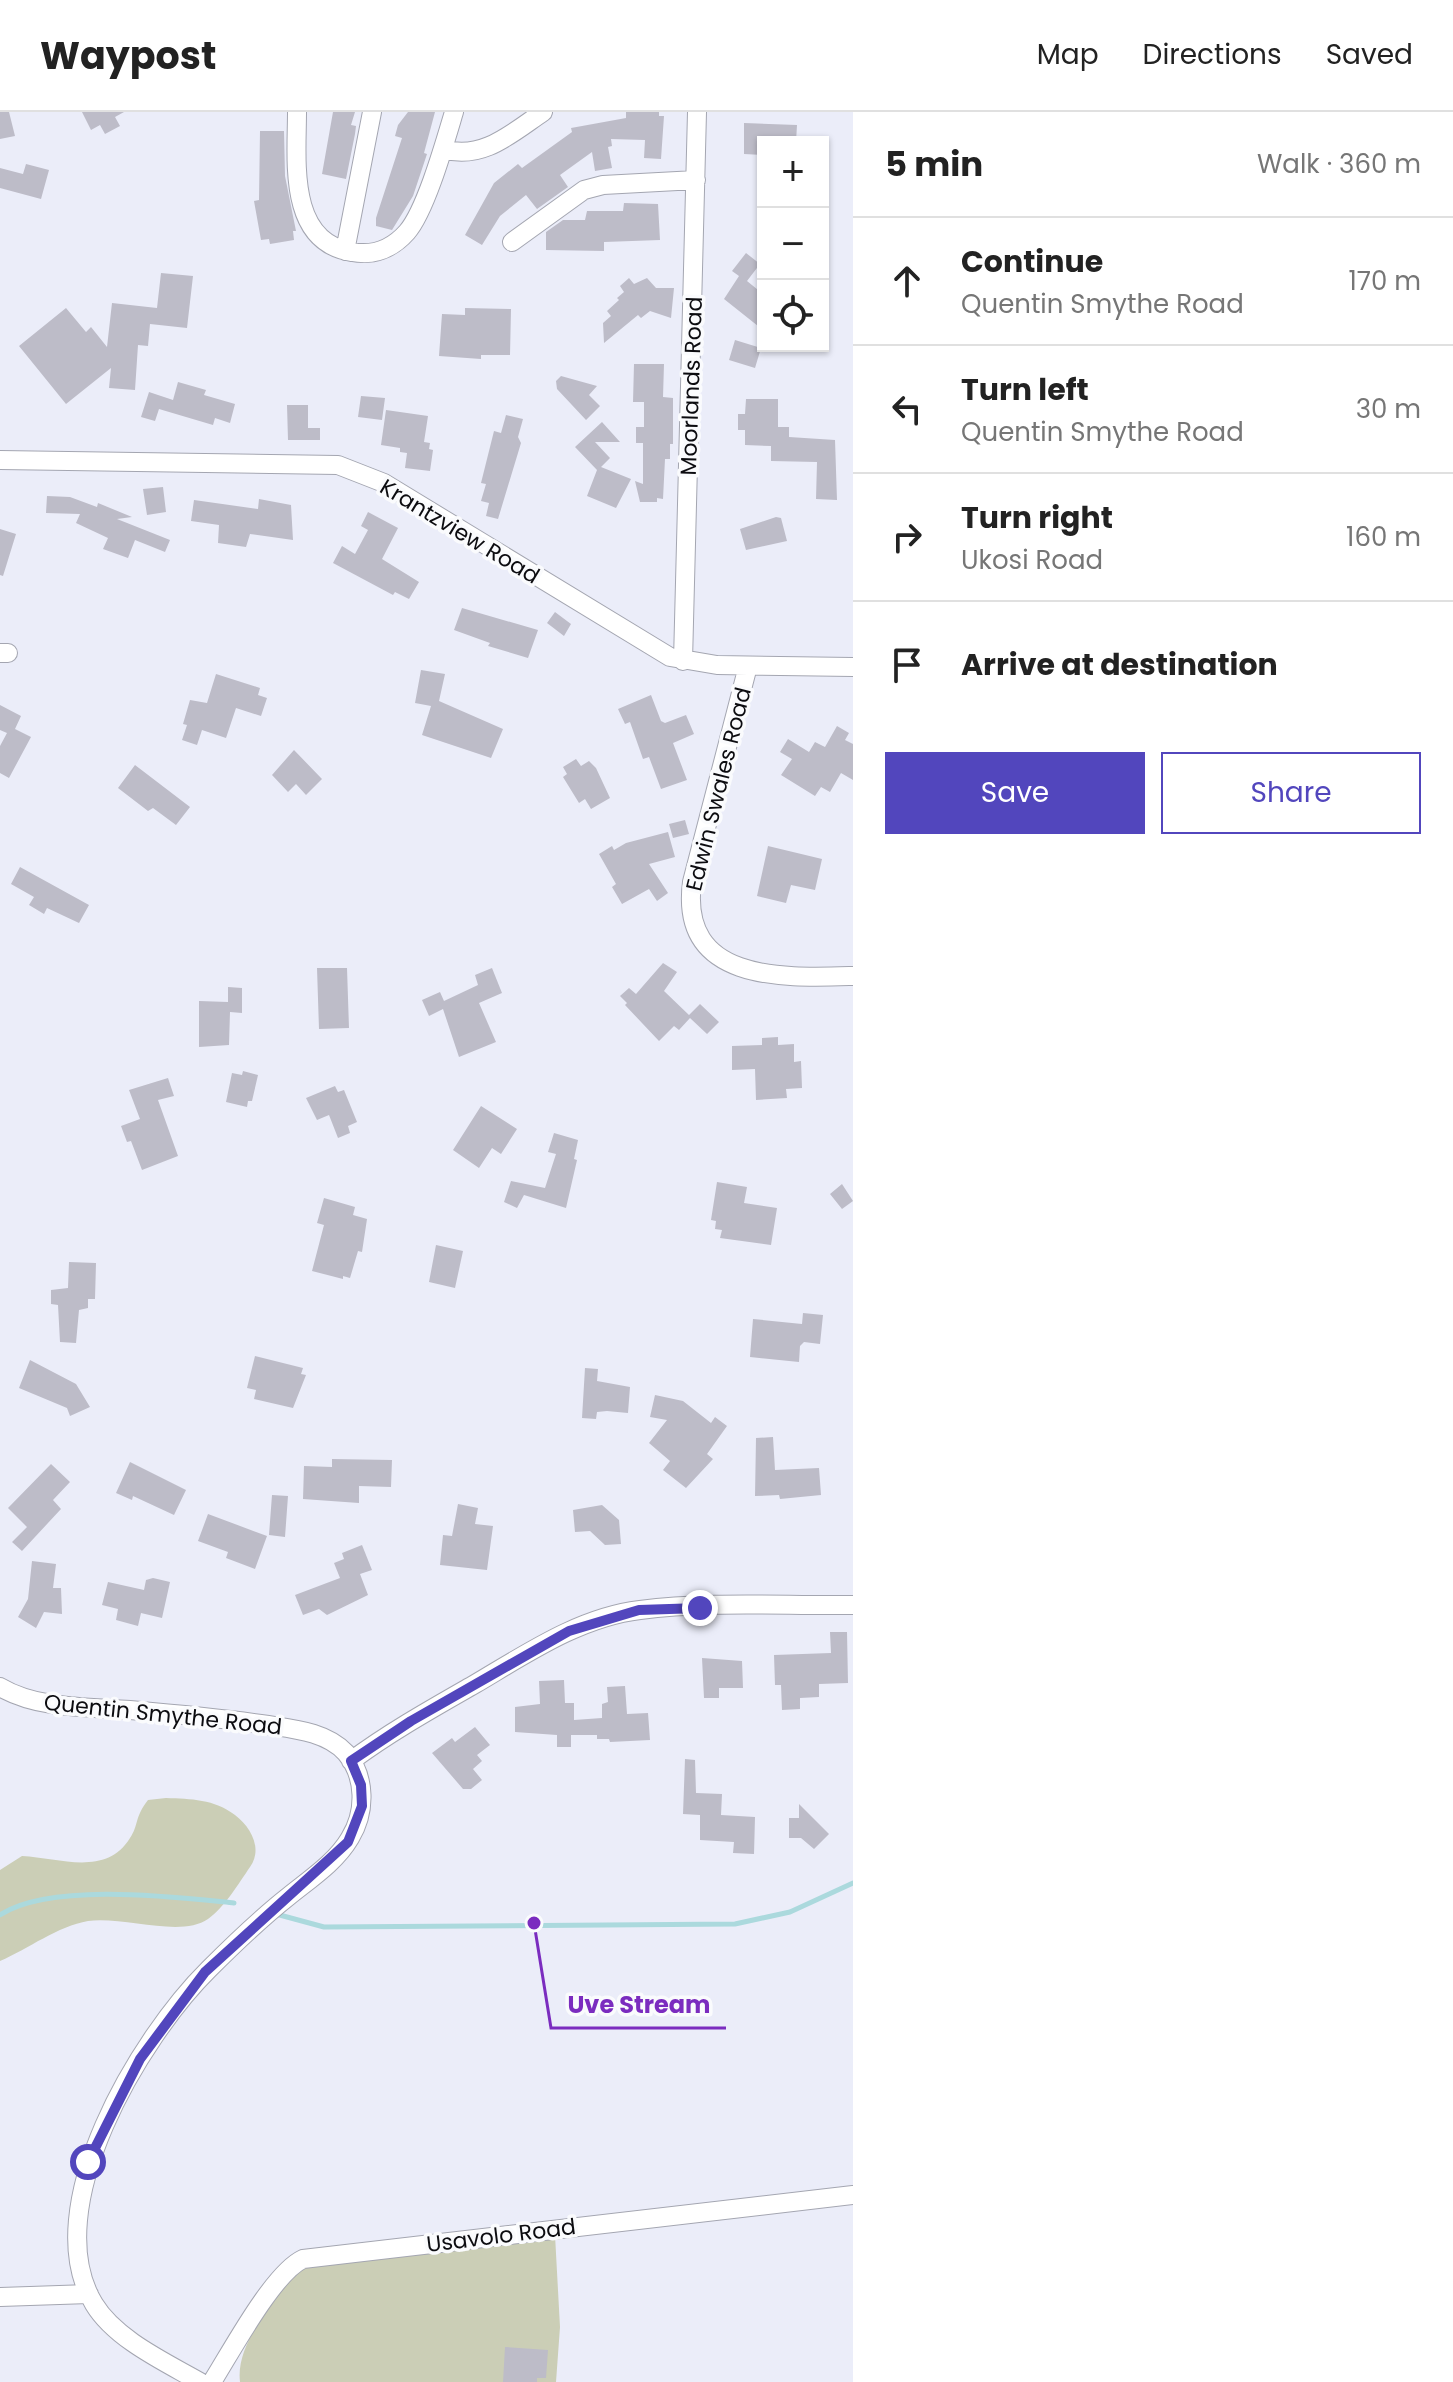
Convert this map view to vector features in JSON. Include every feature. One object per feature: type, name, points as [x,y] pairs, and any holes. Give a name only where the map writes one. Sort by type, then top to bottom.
[{"type":"street","points":[[297,112],[297,178],[301,203],[318,235],[345,251],[366,255],[381,251],[408,231],[443,149],[454,112]]},
{"type":"street","points":[[345,251],[372,112]]},
{"type":"street","points":[[443,149],[468,153],[482,150],[543,112]]},
{"type":"street","name":"Moorlands Road","points":[[683,661],[697,112]]},
{"type":"street","points":[[512,242],[584,190],[603,185],[696,180]]},
{"type":"street","name":"Krantzview Road","points":[[0,460],[338,465],[384,483],[670,657],[683,661],[748,666],[853,667]]},
{"type":"street","name":"Edwin Swales Road","points":[[748,666],[692,882],[690,900],[698,932],[719,956],[749,972],[772,976],[853,976]]},
{"type":"street","points":[[200,2382],[125,2335],[101,2313],[89,2294],[82,2276],[77,2219],[88,2162],[140,2059],[205,1972],[348,1842],[362,1806],[361,1785],[351,1761],[377,1742],[509,1664],[569,1631],[602,1619],[639,1610],[853,1605]]},
{"type":"street","name":"Quentin Smythe Road","points":[[0,1687],[24,1697],[65,1705],[225,1719],[295,1729],[321,1736],[339,1747],[351,1761]]},
{"type":"street","name":"Usavolo Road","points":[[212,2382],[280,2280],[293,2264],[303,2259],[853,2195]]},
{"type":"street","points":[[0,2297],[89,2294]]},
{"type":"green space","points":[[166,1798],[219,1806],[241,1820],[253,1839],[254,1860],[214,1914],[197,1924],[183,1927],[88,1921],[54,1933],[0,1961],[0,1870],[22,1856],[81,1862],[108,1858],[130,1838],[148,1800]]},
{"type":"green space","points":[[555,2235],[560,2327],[556,2382],[240,2382],[240,2367],[251,2337],[298,2268]]},
{"type":"building","points":[[0,112],[9,112],[15,136],[0,139]]},
{"type":"building","points":[[82,112],[124,112],[115,117],[120,126],[105,134],[100,125],[91,130]]},
{"type":"building","points":[[333,112],[355,112],[351,125],[356,126],[355,134],[346,179],[322,174]]},
{"type":"building","points":[[408,112],[435,112],[424,153],[427,154],[413,196],[392,230],[376,226],[376,218],[402,138],[395,136],[398,125]]},
{"type":"building","points":[[626,112],[659,112],[659,116],[664,116],[661,159],[644,158],[645,140],[611,139],[612,146],[608,147],[612,168],[595,171],[592,152],[560,175],[568,187],[537,209],[526,195],[500,216],[482,245],[465,235],[494,183],[518,164],[522,168],[572,132],[571,128],[626,118]]},
{"type":"building","points":[[744,123],[797,125],[796,136],[757,136],[757,155],[744,154]]},
{"type":"building","points":[[260,131],[284,131],[285,176],[296,231],[293,231],[294,240],[270,244],[269,239],[261,240],[254,201],[259,200]]},
{"type":"building","points":[[26,164],[49,170],[41,199],[0,188],[0,168],[23,174]]},
{"type":"building","points":[[624,203],[658,204],[660,240],[604,242],[604,251],[546,250],[546,232],[563,220],[585,220],[587,211],[623,211]]},
{"type":"building","points":[[746,253],[757,262],[757,268],[747,281],[757,289],[757,325],[724,299],[739,276],[732,271]]},
{"type":"building","points":[[161,273],[193,276],[187,328],[150,324],[148,346],[138,345],[135,390],[109,388],[111,368],[66,404],[19,346],[66,308],[86,332],[91,327],[107,347],[112,303],[157,308]]},
{"type":"building","points":[[629,278],[634,284],[647,278],[656,288],[674,288],[671,318],[650,311],[641,318],[638,315],[604,343],[603,323],[611,316],[607,311],[619,300],[617,298],[624,292],[620,286]]},
{"type":"building","points":[[465,308],[511,309],[510,355],[481,355],[481,359],[439,356],[442,314],[465,315]]},
{"type":"building","points":[[735,340],[757,347],[757,352],[760,352],[755,368],[729,360]]},
{"type":"building","points":[[634,364],[664,364],[663,397],[673,398],[673,444],[670,444],[670,459],[665,459],[663,499],[657,498],[657,502],[640,502],[635,481],[643,484],[643,443],[636,443],[636,427],[644,427],[644,402],[633,402]]},
{"type":"building","points":[[561,376],[597,386],[589,395],[600,406],[586,420],[557,389],[556,381]]},
{"type":"building","points":[[178,382],[206,390],[204,395],[235,404],[230,423],[215,418],[213,425],[159,409],[155,421],[141,417],[149,392],[173,400]]},
{"type":"building","points":[[361,396],[385,398],[382,420],[358,417]]},
{"type":"building","points":[[746,399],[778,399],[778,427],[789,427],[789,437],[835,440],[837,500],[816,499],[817,462],[771,461],[771,446],[745,445],[745,430],[738,430],[738,414],[745,414]]},
{"type":"building","points":[[287,405],[308,405],[308,428],[320,428],[320,440],[288,440]]},
{"type":"building","points":[[386,410],[428,416],[424,442],[430,443],[429,449],[433,450],[430,471],[405,468],[407,453],[400,452],[400,448],[381,445]]},
{"type":"building","points":[[506,415],[523,419],[518,437],[521,443],[498,519],[486,516],[489,503],[481,501],[486,484],[481,483],[494,431],[501,433]]},
{"type":"building","points":[[602,422],[620,442],[595,442],[610,458],[601,467],[631,479],[616,508],[587,496],[597,470],[575,447]]},
{"type":"building","points":[[163,487],[166,512],[147,515],[143,489]]},
{"type":"building","points":[[47,496],[70,497],[97,507],[98,503],[132,517],[117,519],[170,540],[165,552],[135,540],[128,558],[103,549],[108,538],[76,523],[80,514],[46,513]]},
{"type":"building","points":[[259,499],[291,505],[293,540],[250,534],[246,547],[218,543],[219,525],[191,521],[194,500],[258,509]]},
{"type":"building","points":[[368,512],[398,528],[382,559],[419,582],[409,599],[395,592],[393,595],[333,563],[342,546],[355,554],[368,530],[361,526]]},
{"type":"building","points":[[781,518],[787,541],[746,550],[740,529]]},
{"type":"building","points":[[0,529],[16,534],[3,576],[0,575]]},
{"type":"building","points":[[462,608],[538,630],[528,658],[488,646],[490,643],[454,630]]},
{"type":"building","points":[[555,612],[571,624],[564,636],[547,623]]},
{"type":"building","points":[[421,670],[445,674],[439,701],[503,729],[491,758],[422,735],[431,706],[415,703]]},
{"type":"building","points":[[216,674],[260,688],[258,695],[267,698],[261,716],[236,708],[226,738],[202,730],[197,745],[182,740],[190,700],[207,703]]},
{"type":"building","points":[[651,695],[661,721],[665,723],[686,715],[694,734],[673,743],[687,780],[661,789],[649,757],[643,759],[630,722],[625,724],[618,709]]},
{"type":"building","points":[[0,705],[21,716],[15,729],[31,737],[9,778],[0,773],[0,746],[7,733],[0,730]]},
{"type":"building","points":[[837,726],[849,733],[845,740],[853,744],[853,780],[841,773],[830,792],[821,787],[815,796],[781,775],[792,759],[780,752],[788,739],[809,752],[815,742],[825,747]]},
{"type":"building","points":[[294,750],[322,779],[306,795],[296,784],[288,792],[272,775]]},
{"type":"building","points":[[576,759],[581,766],[589,761],[596,768],[610,798],[591,809],[585,799],[579,803],[563,777],[567,774],[563,767]]},
{"type":"building","points":[[135,765],[190,807],[176,825],[153,808],[148,811],[118,788]]},
{"type":"building","points":[[685,820],[689,834],[673,838],[669,824]]},
{"type":"building","points":[[668,832],[675,857],[649,864],[668,893],[657,901],[649,889],[622,904],[612,887],[616,884],[599,854],[612,846],[614,850],[626,843]]},
{"type":"building","points":[[768,846],[822,859],[815,890],[791,885],[786,903],[757,896]]},
{"type":"building","points":[[20,867],[89,905],[79,923],[47,908],[44,914],[29,905],[34,897],[11,884]]},
{"type":"building","points":[[663,963],[677,972],[664,991],[689,1015],[700,1004],[719,1022],[707,1034],[690,1018],[679,1030],[674,1026],[659,1041],[625,1005],[627,1003],[620,996],[629,988],[636,994]]},
{"type":"building","points":[[317,968],[347,968],[349,1028],[319,1029]]},
{"type":"building","points":[[492,968],[502,993],[479,1003],[496,1042],[459,1057],[443,1009],[429,1016],[422,1000],[440,992],[444,1001],[478,985],[475,975]]},
{"type":"building","points":[[228,987],[242,988],[242,1013],[230,1012],[229,1045],[199,1047],[199,1001],[228,1002]]},
{"type":"building","points":[[778,1037],[778,1045],[794,1044],[794,1062],[801,1061],[802,1088],[786,1089],[787,1098],[756,1100],[755,1069],[732,1070],[732,1046],[762,1045],[762,1038]]},
{"type":"building","points":[[243,1071],[258,1075],[252,1101],[248,1101],[247,1107],[226,1102],[232,1073],[242,1075]]},
{"type":"building","points":[[168,1078],[174,1096],[158,1100],[178,1156],[142,1170],[131,1141],[127,1142],[121,1126],[140,1119],[129,1090]]},
{"type":"building","points":[[335,1086],[338,1092],[344,1090],[357,1122],[348,1126],[350,1133],[338,1138],[329,1115],[317,1120],[306,1098]]},
{"type":"building","points":[[481,1106],[517,1129],[501,1154],[492,1148],[479,1168],[453,1150]]},
{"type":"building","points":[[554,1133],[578,1140],[574,1159],[577,1160],[566,1208],[524,1195],[517,1208],[504,1202],[511,1181],[545,1188],[556,1154],[548,1152]]},
{"type":"building","points":[[717,1182],[747,1187],[744,1203],[777,1208],[771,1245],[720,1238],[722,1230],[715,1229],[716,1221],[711,1220]]},
{"type":"building","points":[[842,1184],[853,1201],[842,1209],[830,1194]]},
{"type":"building","points":[[324,1198],[355,1207],[353,1215],[367,1219],[362,1252],[358,1251],[350,1278],[312,1271],[324,1225],[317,1223]]},
{"type":"building","points":[[436,1245],[463,1251],[455,1288],[429,1282]]},
{"type":"building","points":[[69,1262],[96,1263],[95,1299],[88,1299],[88,1308],[79,1310],[76,1343],[60,1342],[58,1305],[51,1304],[51,1290],[68,1288]]},
{"type":"building","points":[[803,1313],[823,1315],[820,1344],[804,1342],[800,1346],[799,1362],[750,1357],[753,1319],[802,1324]]},
{"type":"building","points":[[255,1356],[303,1368],[301,1374],[306,1375],[293,1408],[254,1399],[256,1390],[247,1388]]},
{"type":"building","points":[[30,1360],[76,1384],[90,1407],[70,1416],[67,1408],[19,1388]]},
{"type":"building","points":[[585,1368],[598,1369],[597,1381],[630,1387],[628,1413],[597,1412],[596,1419],[582,1418]]},
{"type":"building","points":[[655,1395],[683,1401],[711,1423],[715,1417],[727,1426],[707,1454],[713,1459],[686,1488],[663,1470],[670,1461],[649,1443],[667,1420],[650,1417]]},
{"type":"building","points":[[773,1437],[775,1470],[819,1468],[821,1495],[780,1499],[779,1495],[755,1496],[756,1438]]},
{"type":"building","points":[[332,1459],[392,1460],[391,1487],[359,1486],[359,1503],[303,1499],[304,1466],[332,1467]]},
{"type":"building","points":[[130,1462],[186,1490],[174,1515],[133,1496],[132,1500],[116,1493]]},
{"type":"building","points":[[51,1464],[70,1482],[53,1500],[61,1509],[22,1551],[12,1542],[27,1527],[8,1508]]},
{"type":"building","points":[[272,1495],[288,1496],[285,1537],[269,1535]]},
{"type":"building","points":[[458,1504],[478,1508],[475,1524],[493,1526],[487,1570],[440,1565],[443,1535],[452,1536]]},
{"type":"building","points":[[602,1505],[619,1520],[621,1544],[605,1545],[590,1531],[575,1532],[573,1510]]},
{"type":"building","points":[[208,1514],[267,1536],[255,1569],[226,1558],[228,1552],[198,1541]]},
{"type":"building","points":[[362,1545],[372,1570],[360,1574],[368,1595],[327,1615],[319,1609],[303,1615],[295,1595],[340,1578],[334,1563],[344,1559],[342,1553]]},
{"type":"building","points":[[32,1561],[56,1564],[53,1588],[61,1588],[62,1614],[44,1612],[36,1628],[18,1617],[28,1599]]},
{"type":"building","points":[[153,1578],[170,1582],[162,1618],[141,1613],[138,1626],[116,1620],[118,1609],[102,1605],[108,1582],[144,1590],[146,1580]]},
{"type":"building","points":[[830,1632],[847,1632],[848,1683],[819,1684],[819,1697],[800,1698],[800,1709],[782,1710],[781,1685],[775,1685],[774,1655],[831,1653]]},
{"type":"building","points":[[702,1658],[742,1661],[743,1688],[719,1688],[719,1698],[704,1698]]},
{"type":"building","points":[[564,1680],[565,1703],[574,1703],[574,1720],[602,1718],[602,1704],[608,1702],[607,1687],[625,1686],[627,1714],[648,1713],[650,1740],[610,1742],[609,1739],[597,1739],[597,1735],[571,1735],[571,1747],[557,1747],[557,1735],[515,1732],[515,1707],[540,1704],[539,1681]]},
{"type":"building","points":[[475,1727],[490,1745],[477,1755],[482,1761],[473,1769],[482,1780],[471,1789],[463,1789],[432,1753],[452,1738],[455,1742]]},
{"type":"building","points":[[685,1759],[695,1760],[696,1793],[722,1794],[721,1815],[755,1817],[754,1854],[733,1853],[734,1842],[700,1840],[700,1815],[683,1814]]},
{"type":"building","points":[[799,1804],[829,1834],[814,1849],[801,1838],[789,1838],[789,1818],[799,1818]]},
{"type":"building","points":[[505,2347],[548,2350],[546,2378],[537,2378],[537,2382],[503,2382]]},
{"type":"waterway","points":[[276,1914],[324,1927],[735,1924],[790,1912],[853,1883]]},
{"type":"waterway","points":[[0,1915],[50,1898],[81,1895],[147,1895],[234,1903]]},
{"type":"place","name":"Uve Stream","points":[[534,1923]]},
{"type":"route","points":[[88,2162],[140,2059],[205,1972],[348,1842],[357,1826],[362,1806],[361,1785],[351,1761],[411,1721],[569,1631],[639,1610],[700,1608]]}]
